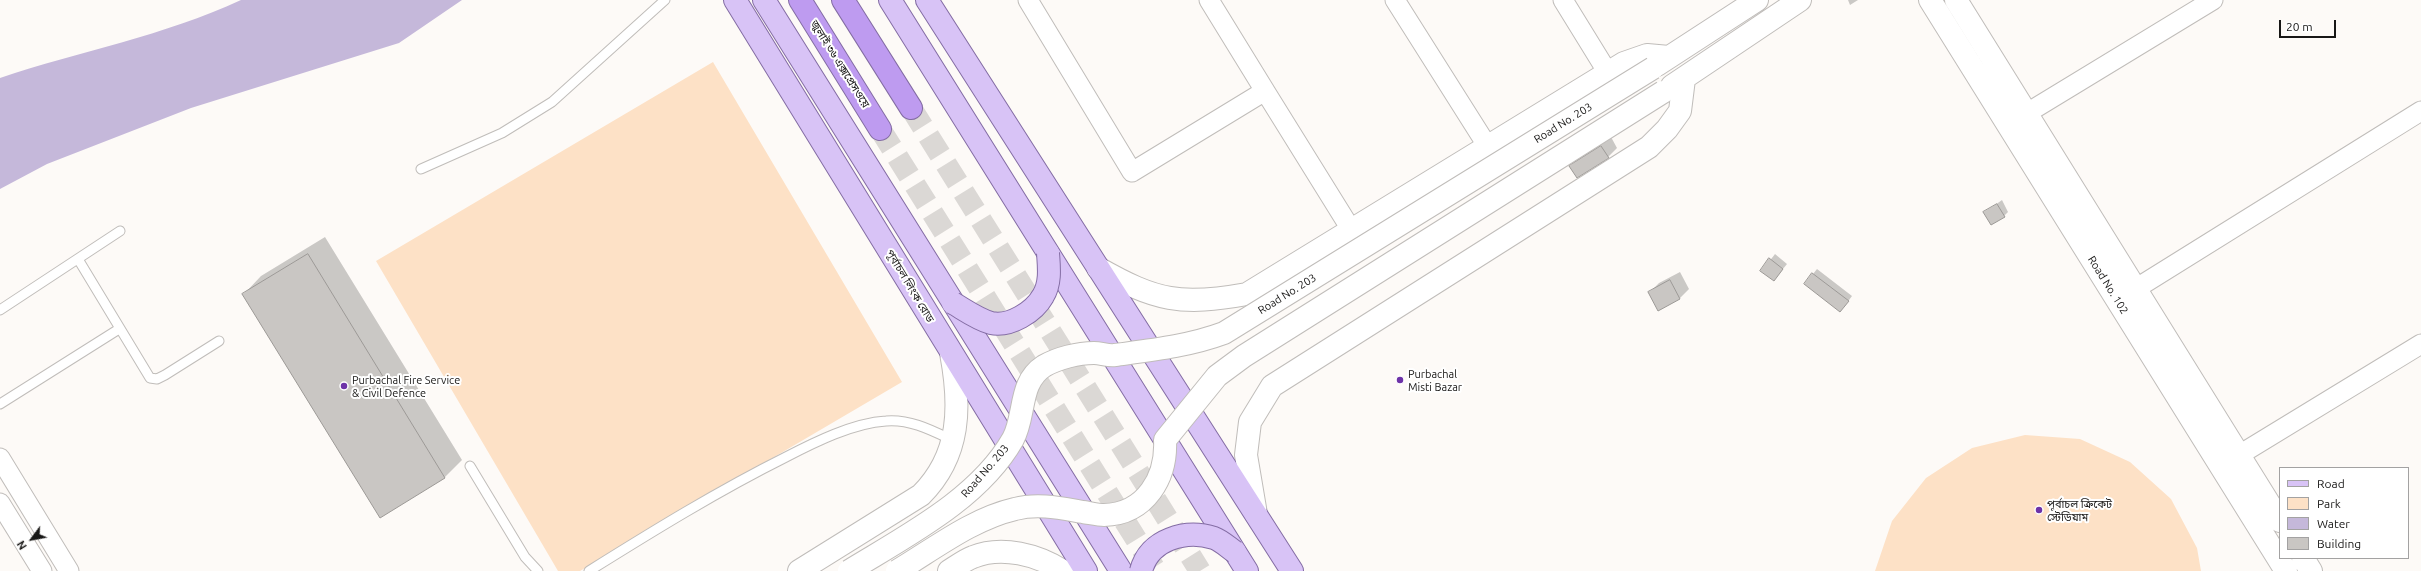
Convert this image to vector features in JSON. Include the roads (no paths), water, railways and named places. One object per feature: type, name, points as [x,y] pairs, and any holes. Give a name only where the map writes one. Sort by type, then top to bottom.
[{"type":"highway","name":"জুলাই ৩৬ এক্সপ্রেসওয়ে","points":[[800,0],[880,129]]},
{"type":"highway","points":[[843,0],[911,108]]},
{"type":"main road","name":"পূর্বাচল লিংক রোড","points":[[735,0],[1086,571]]},
{"type":"main road","points":[[764,0],[1120,571]]},
{"type":"main road","points":[[890,0],[1247,571]]},
{"type":"main road","points":[[927,0],[1292,571]]},
{"type":"main road","points":[[953,303],[977,318],[992,323],[1012,321],[1028,313],[1044,296],[1049,275],[1048,253]]},
{"type":"main road","points":[[1141,571],[1143,560],[1157,546],[1188,534],[1216,539],[1235,552]]},
{"type":"street","points":[[1028,0],[1132,172],[1265,91]]},
{"type":"street","points":[[1209,0],[1352,231]]},
{"type":"street","points":[[1395,0],[1488,147]]},
{"type":"street","points":[[1564,0],[1608,73]]},
{"type":"street","points":[[897,571],[975,524],[1013,509],[1031,505],[1104,515],[1124,512],[1138,504],[1154,490],[1163,470],[1166,457],[1165,440],[1217,376],[1244,356],[1684,79],[1800,0]]},
{"type":"street","name":"Road No. 102","points":[[1930,0],[2017,119],[2230,461],[2279,557]]},
{"type":"street","name":"Road No. 102","points":[[1956,0],[2017,119]]},
{"type":"street","points":[[2017,119],[2213,0]]},
{"type":"street","name":"Road No. 203","points":[[849,571],[932,521],[961,500],[989,470],[1013,439],[1022,414],[1024,394],[1030,380],[1044,367],[1075,355],[1094,353],[1112,356],[1157,348],[1182,346],[1224,333],[1661,63],[1749,2]]},
{"type":"street","name":"Road No. 203","points":[[1098,268],[1133,288],[1160,297],[1210,300],[1247,294],[1624,63],[1647,55],[1661,63]]},
{"type":"street","points":[[1256,514],[1246,455],[1250,422],[1272,386],[1649,147],[1667,129],[1680,111],[1684,79]]},
{"type":"street","points":[[2126,295],[2421,111]]},
{"type":"street","points":[[2230,461],[2421,344]]},
{"type":"street","points":[[798,571],[921,495],[936,480],[946,464],[954,440],[957,385],[951,353]]},
{"type":"street","points":[[0,458],[69,571]]},
{"type":"street","name":"Road No. 102","points":[[2230,461],[2279,520]]},
{"type":"street","points":[[0,503],[42,571]]},
{"type":"street","points":[[949,571],[973,557],[1001,551],[1028,556],[1052,564],[1063,571]]},
{"type":"street","name":"Road No. 102","points":[[2280,559],[2286,571]]},
{"type":"street","points":[[2304,559],[2311,571]]},
{"type":"lane","points":[[421,169],[502,133],[552,102],[665,0]]},
{"type":"lane","points":[[0,310],[120,231]]},
{"type":"lane","points":[[78,258],[146,374],[157,379],[219,341]]},
{"type":"lane","points":[[0,404],[119,329]]},
{"type":"lane","points":[[589,571],[750,475],[829,437],[886,421],[916,424],[954,440]]},
{"type":"lane","points":[[470,466],[525,557],[538,571]]},
{"type":"water","points":[[241,0],[462,0],[399,43],[191,108],[47,164],[0,189],[0,78],[182,24]]},
{"type":"tunnel","points":[[911,108],[1200,571]]},
{"type":"tunnel","points":[[880,129],[1156,571]]},
{"type":"place","name":"Purbachal Misti Bazar","points":[[1400,380]]},
{"type":"place","name":"Purbachal Fire Service & Civil Defence","points":[[344,386]]},
{"type":"place","name":"পূর্বাচল ক্রিকেট স্টেডিয়াম","points":[[2039,510]]}]
